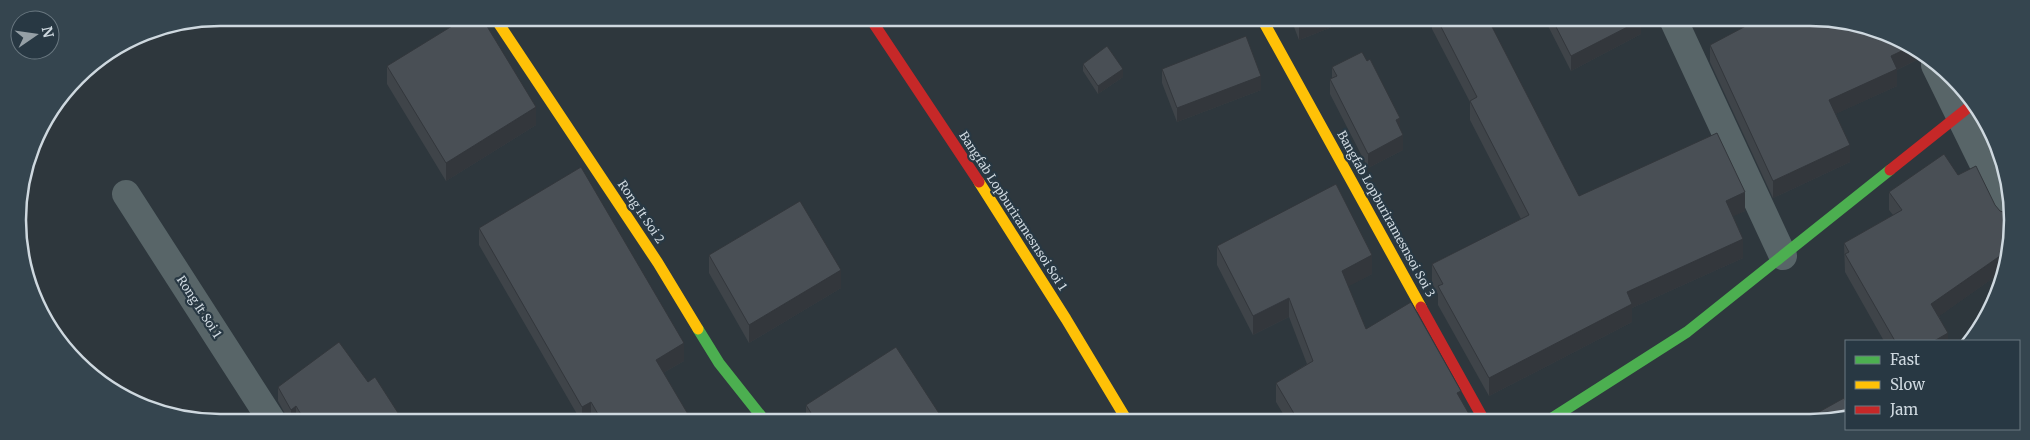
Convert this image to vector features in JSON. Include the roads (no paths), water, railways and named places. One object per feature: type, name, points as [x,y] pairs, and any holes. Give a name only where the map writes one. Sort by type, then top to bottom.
[{"type":"street","name":"Rong It Soi 2","points":[[500,26],[658,263],[720,363],[760,414]]},
{"type":"street","name":"Bangfab Lopburiramesnsoi Soi 1","points":[[875,26],[1097,367],[1123,414]]},
{"type":"street","name":"Bangfab Lopburiramesnsoi Soi 3","points":[[1266,26],[1481,414]]},
{"type":"street","points":[[1676,26],[1783,256]]},
{"type":"street","points":[[1949,85],[1966,109],[2002,200]]},
{"type":"street","points":[[1558,414],[1686,332],[1966,109]]},
{"type":"street","name":"Rong It Soi 1","points":[[126,194],[267,414]]}]
